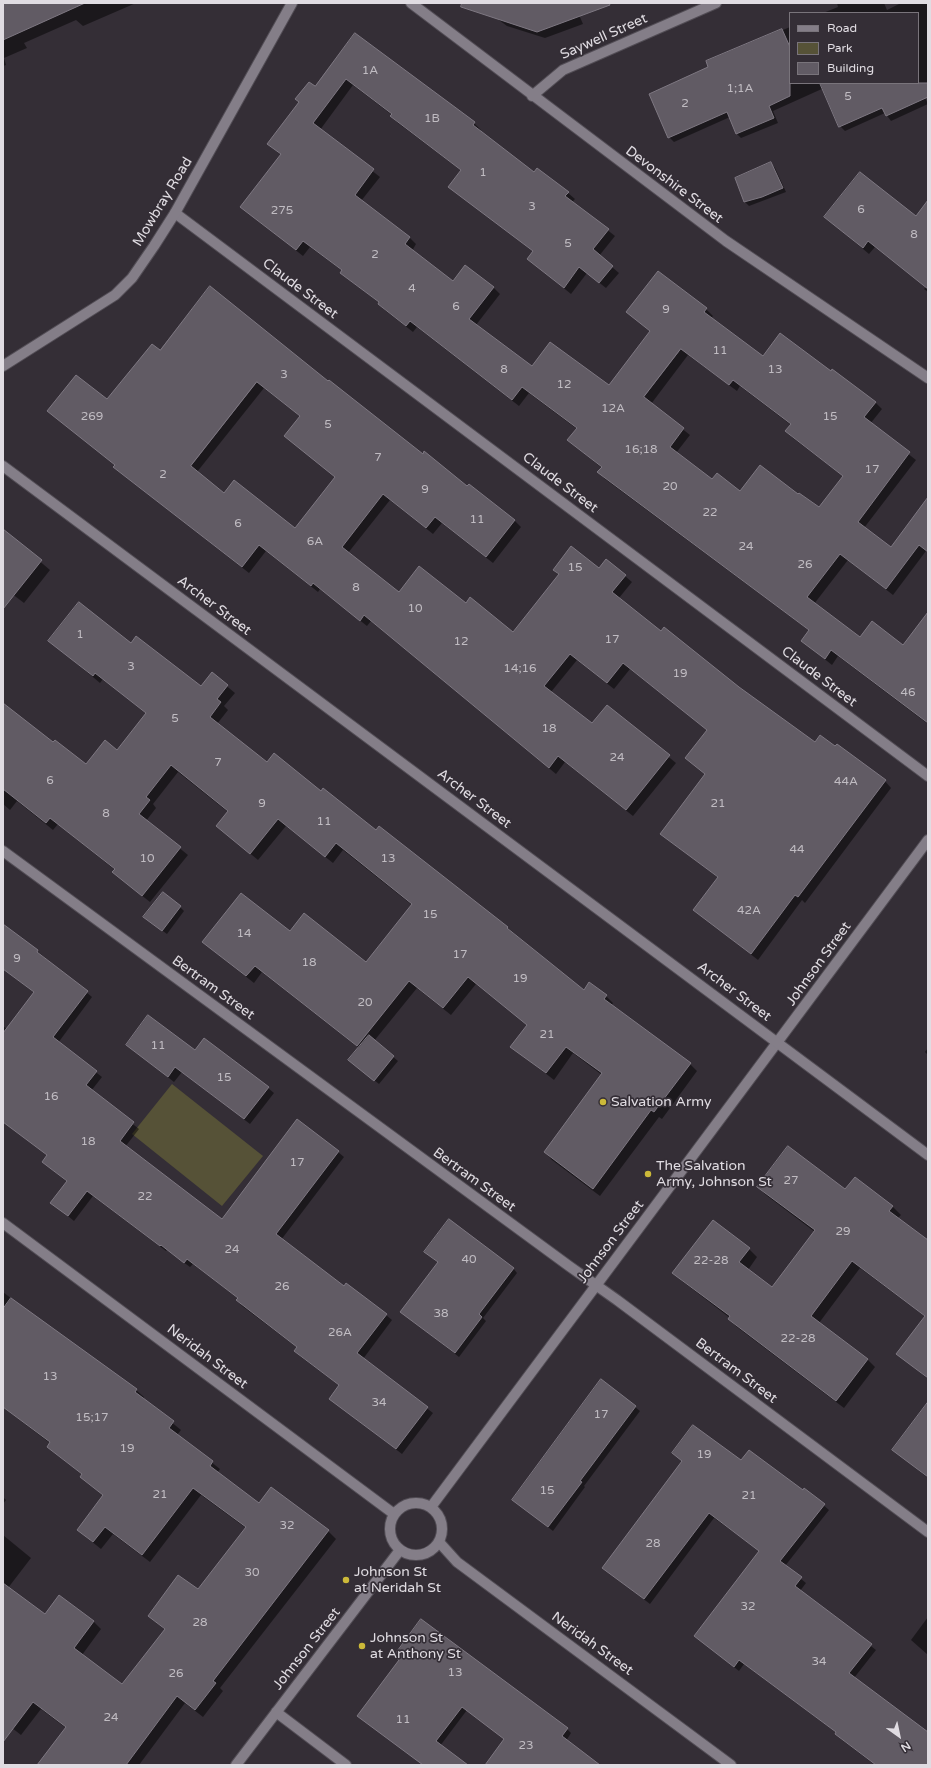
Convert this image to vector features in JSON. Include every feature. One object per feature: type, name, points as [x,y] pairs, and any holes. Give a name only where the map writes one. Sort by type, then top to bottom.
[{"type":"street","name":"Mowbray Road","points":[[3,366],[116,295],[136,272],[174,213],[292,3]]},
{"type":"street","name":"Devonshire Street","points":[[411,3],[532,96],[726,241],[928,378]]},
{"type":"street","name":"Saywell Street","points":[[532,96],[563,70],[716,3]]},
{"type":"street","name":"Claude Street","points":[[174,213],[928,776]]},
{"type":"street","name":"Archer Street","points":[[3,466],[928,1154]]},
{"type":"street","name":"Johnson Street","points":[[431,1507],[928,840]]},
{"type":"street","name":"Bertram Street","points":[[3,851],[617,1300],[928,1532]]},
{"type":"street","name":"Neridah Street","points":[[3,1223],[394,1514]]},
{"type":"street","points":[[415,1502],[423,1503],[431,1507],[437,1512],[441,1519],[442,1535],[439,1542],[433,1549],[417,1555],[408,1554],[400,1550],[395,1544],[390,1533],[391,1521],[394,1514],[403,1506],[415,1502]]},
{"type":"street","name":"Neridah Street","points":[[439,1542],[457,1562],[731,1765]]},
{"type":"street","name":"Johnson Street","points":[[236,1765],[400,1550]]},
{"type":"street","points":[[276,1712],[346,1765]]},
{"type":"green space","points":[[172,1084],[263,1156],[222,1206],[132,1134]]},
{"type":"building","points":[[3,3],[85,3],[3,40]]},
{"type":"building","points":[[462,3],[609,3],[610,5],[537,32],[461,7]]},
{"type":"building","points":[[782,29],[789,45],[790,96],[769,106],[774,118],[736,134],[727,112],[668,138],[649,94],[708,67],[706,61]]},
{"type":"building","points":[[355,33],[475,122],[473,125],[534,172],[537,168],[569,192],[565,196],[609,229],[593,249],[613,266],[599,283],[579,267],[564,288],[527,259],[533,251],[448,187],[461,170],[390,116],[392,114],[346,79],[313,123],[374,169],[355,195],[410,237],[405,244],[453,281],[465,265],[494,287],[469,319],[532,366],[550,342],[609,385],[650,331],[626,312],[658,271],[707,308],[704,312],[763,356],[780,333],[876,402],[864,417],[910,452],[858,522],[891,547],[928,497],[928,552],[919,545],[886,589],[840,554],[807,597],[860,637],[872,621],[903,645],[928,612],[928,723],[831,650],[825,659],[801,641],[809,630],[597,472],[602,467],[567,440],[577,428],[522,387],[512,400],[410,321],[406,326],[378,304],[379,302],[340,273],[342,270],[303,241],[296,250],[240,207],[281,154],[267,144],[299,102],[295,99],[309,82],[315,86]],"holes":[[[681,349],[729,385],[733,380],[791,424],[785,431],[843,476],[819,507],[799,493],[798,494],[760,465],[740,491],[717,473],[712,479],[670,447],[684,428],[644,397]]]},
{"type":"building","points":[[928,83],[928,97],[886,116],[882,108],[839,127],[820,84]]},
{"type":"building","points":[[771,162],[783,188],[762,197],[744,202],[735,178]]},
{"type":"building","points":[[860,172],[916,216],[928,200],[928,289],[868,241],[863,248],[824,217]]},
{"type":"building","points":[[210,286],[328,381],[329,380],[423,454],[424,451],[467,486],[469,484],[515,520],[486,557],[435,517],[426,528],[383,494],[342,547],[399,592],[419,566],[466,603],[470,597],[513,632],[559,574],[553,570],[571,546],[599,568],[606,559],[626,575],[612,592],[661,631],[664,627],[739,687],[815,742],[820,735],[835,746],[837,744],[886,780],[798,897],[795,895],[751,954],[693,910],[718,877],[660,834],[705,774],[685,758],[707,730],[623,663],[607,683],[570,654],[544,686],[592,723],[607,705],[670,755],[626,810],[558,756],[549,768],[364,615],[360,621],[313,583],[311,586],[259,545],[242,567],[113,467],[115,465],[47,411],[76,375],[107,399],[152,344],[160,350]],"holes":[[[257,382],[300,416],[284,436],[335,477],[295,528],[234,480],[224,493],[191,466]]]},
{"type":"building","points":[[3,529],[42,560],[3,609]]},
{"type":"building","points":[[79,602],[131,643],[136,636],[201,686],[212,672],[228,685],[217,699],[221,702],[210,717],[267,762],[274,753],[321,791],[323,788],[376,830],[379,826],[508,927],[507,928],[584,990],[589,982],[607,995],[604,999],[691,1063],[654,1112],[651,1110],[593,1189],[544,1152],[602,1073],[566,1047],[546,1073],[510,1047],[527,1025],[468,977],[443,1008],[409,981],[357,1046],[255,966],[246,976],[202,942],[241,893],[290,931],[304,913],[366,962],[412,904],[336,843],[325,857],[278,819],[250,854],[216,826],[228,811],[171,765],[146,797],[150,800],[139,814],[181,847],[142,896],[112,872],[115,869],[50,818],[46,823],[3,789],[3,703],[53,742],[55,740],[86,764],[105,740],[117,750],[146,713],[95,673],[93,676],[48,641]]},
{"type":"building","points":[[163,892],[181,906],[162,931],[143,917]]},
{"type":"building","points":[[3,924],[38,950],[37,952],[88,991],[53,1037],[97,1071],[86,1085],[134,1122],[120,1141],[222,1219],[297,1119],[339,1151],[276,1234],[344,1286],[346,1283],[387,1314],[357,1353],[428,1407],[396,1449],[329,1399],[339,1385],[294,1351],[297,1347],[236,1300],[238,1298],[187,1259],[184,1263],[87,1191],[68,1216],[50,1203],[67,1181],[42,1162],[47,1155],[3,1122],[3,1033],[34,992],[3,969]]},
{"type":"building","points":[[148,1015],[195,1050],[204,1038],[269,1087],[244,1119],[175,1067],[168,1077],[126,1045]]},
{"type":"building","points":[[369,1035],[394,1056],[374,1081],[348,1060]]},
{"type":"building","points":[[788,1146],[845,1189],[855,1177],[893,1206],[889,1211],[928,1240],[928,1378],[896,1354],[925,1316],[852,1261],[811,1316],[868,1359],[836,1401],[728,1319],[730,1316],[672,1273],[713,1220],[750,1248],[739,1262],[772,1287],[815,1230],[757,1187]]},
{"type":"building","points":[[449,1219],[514,1268],[479,1314],[482,1317],[455,1353],[400,1312],[438,1262],[424,1252]]},
{"type":"building","points":[[11,1298],[137,1389],[135,1392],[174,1421],[169,1428],[213,1461],[210,1466],[259,1503],[271,1487],[329,1530],[213,1681],[216,1683],[195,1710],[177,1696],[126,1765],[37,1765],[66,1727],[33,1702],[3,1742],[3,1583],[45,1614],[59,1595],[94,1621],[74,1648],[122,1684],[165,1629],[148,1616],[178,1575],[198,1589],[246,1527],[193,1488],[142,1555],[105,1527],[93,1542],[77,1530],[103,1495],[80,1477],[82,1474],[47,1447],[50,1442],[3,1407],[3,1309]]},
{"type":"building","points":[[601,1379],[636,1406],[548,1527],[512,1500]]},
{"type":"building","points":[[928,1402],[928,1477],[892,1450]]},
{"type":"building","points":[[693,1425],[741,1460],[749,1450],[803,1490],[804,1488],[825,1504],[780,1561],[802,1577],[795,1586],[872,1644],[849,1673],[928,1732],[928,1765],[876,1765],[835,1734],[836,1732],[739,1660],[734,1667],[694,1636],[759,1551],[709,1513],[644,1599],[602,1568],[682,1461],[672,1453]]},
{"type":"building","points":[[421,1619],[568,1728],[562,1736],[600,1765],[485,1765],[504,1739],[462,1707],[436,1741],[468,1765],[423,1765],[357,1716],[399,1660],[394,1656]]},
{"type":"place","name":"Salvation Army","points":[[603,1102]]},
{"type":"place","name":"The Salvation Army, Johnson St","points":[[648,1174]]},
{"type":"place","name":"Johnson St at Neridah St","points":[[346,1580]]},
{"type":"place","name":"Johnson St at Anthony St","points":[[362,1646]]}]
